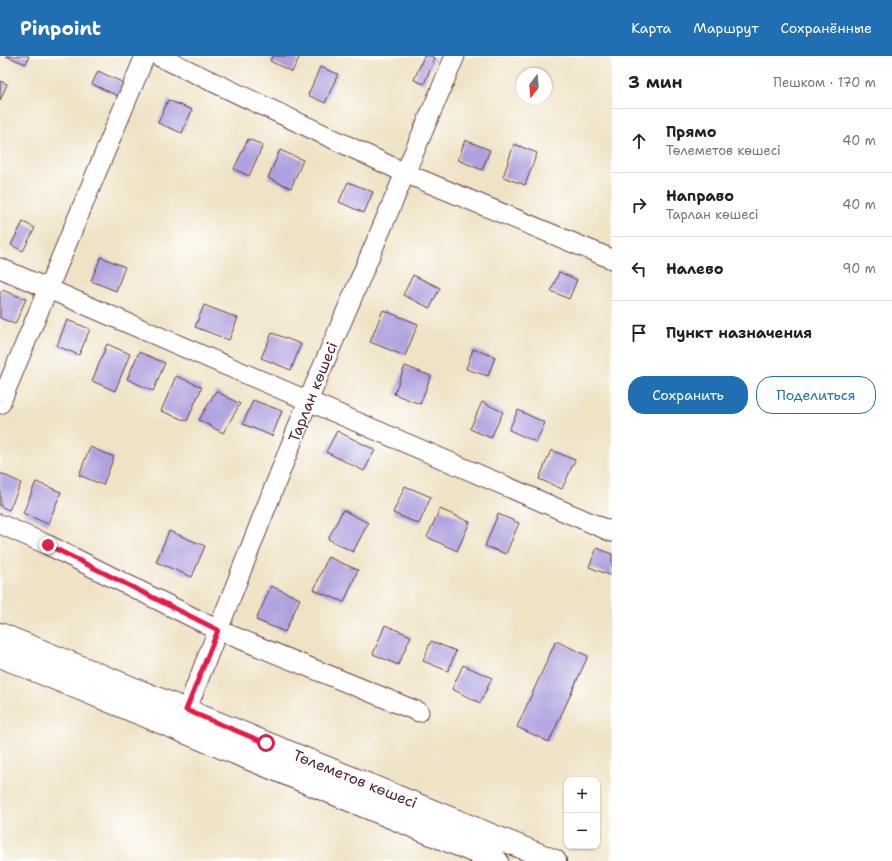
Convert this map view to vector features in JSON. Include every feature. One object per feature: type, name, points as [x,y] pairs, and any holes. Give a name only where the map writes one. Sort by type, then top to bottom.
[{"type":"main road","name":"Төлеметов көшесі","points":[[0,634],[555,861]]},
{"type":"main road","name":"Төлеметов көшесі","points":[[0,656],[178,731],[497,861]]},
{"type":"street","points":[[0,404],[145,56]]},
{"type":"street","points":[[158,56],[405,173],[612,258]]},
{"type":"street","name":"Тарлан көшесі","points":[[178,731],[308,401],[455,56]]},
{"type":"street","points":[[0,268],[612,532]]},
{"type":"street","points":[[0,524],[48,545],[218,630],[419,712]]},
{"type":"building","points":[[6,56],[29,56],[26,64]]},
{"type":"building","points":[[273,56],[300,56],[292,72],[270,61]]},
{"type":"building","points":[[424,56],[435,58],[424,84],[414,80]]},
{"type":"building","points":[[320,67],[338,74],[325,103],[308,95]]},
{"type":"building","points":[[98,71],[126,84],[120,97],[92,84]]},
{"type":"building","points":[[0,81],[7,84],[0,101]]},
{"type":"building","points":[[168,100],[192,110],[182,133],[158,123]]},
{"type":"building","points":[[248,139],[263,145],[249,176],[234,169]]},
{"type":"building","points":[[465,140],[490,150],[482,170],[458,160]]},
{"type":"building","points":[[514,144],[537,153],[525,185],[503,177]]},
{"type":"building","points":[[280,150],[303,160],[291,188],[268,178]]},
{"type":"building","points":[[348,182],[373,192],[364,213],[339,202]]},
{"type":"building","points":[[23,222],[35,228],[23,251],[11,245]]},
{"type":"building","points":[[101,257],[125,267],[116,291],[91,281]]},
{"type":"building","points":[[559,272],[577,280],[569,299],[551,291]]},
{"type":"building","points":[[413,275],[440,288],[430,308],[403,295]]},
{"type":"building","points":[[2,290],[26,299],[15,324],[0,318],[0,294]]},
{"type":"building","points":[[204,305],[238,318],[229,340],[195,327]]},
{"type":"building","points":[[383,310],[418,324],[405,356],[370,342]]},
{"type":"building","points":[[67,320],[90,329],[79,355],[57,346]]},
{"type":"building","points":[[272,333],[301,344],[291,370],[261,358]]},
{"type":"building","points":[[107,344],[130,354],[115,391],[92,381]]},
{"type":"building","points":[[473,349],[495,357],[488,376],[466,369]]},
{"type":"building","points":[[139,352],[165,363],[153,391],[127,379]]},
{"type":"building","points":[[405,366],[431,376],[420,404],[394,394]]},
{"type":"building","points":[[176,376],[202,387],[187,421],[161,411]]},
{"type":"building","points":[[216,391],[240,404],[223,433],[199,420]]},
{"type":"building","points":[[253,400],[282,411],[272,436],[243,424]]},
{"type":"building","points":[[482,402],[503,412],[491,438],[470,429]]},
{"type":"building","points":[[518,410],[545,423],[536,442],[509,430]]},
{"type":"building","points":[[337,431],[375,450],[364,471],[326,452]]},
{"type":"building","points":[[90,447],[114,457],[103,485],[79,475]]},
{"type":"building","points":[[551,450],[575,460],[562,489],[539,479]]},
{"type":"building","points":[[0,473],[21,483],[9,510],[0,506]]},
{"type":"building","points":[[36,482],[61,492],[48,524],[23,513]]},
{"type":"building","points":[[405,486],[431,497],[419,524],[393,513]]},
{"type":"building","points":[[440,509],[470,522],[457,551],[427,537]]},
{"type":"building","points":[[343,510],[368,523],[353,552],[328,539]]},
{"type":"building","points":[[498,514],[519,523],[506,554],[485,546]]},
{"type":"building","points":[[169,531],[205,546],[192,577],[156,562]]},
{"type":"building","points":[[597,548],[612,554],[612,576],[589,567]]},
{"type":"building","points":[[328,557],[358,570],[344,602],[314,590]]},
{"type":"building","points":[[271,586],[300,599],[285,632],[256,620]]},
{"type":"building","points":[[385,625],[411,636],[398,665],[373,654]]},
{"type":"building","points":[[431,641],[456,651],[448,671],[423,661]]},
{"type":"building","points":[[556,641],[588,656],[549,742],[517,727]]},
{"type":"building","points":[[463,665],[492,678],[480,703],[452,689]]},
{"type":"route","points":[[48,545],[218,630],[186,710],[266,743]]}]
